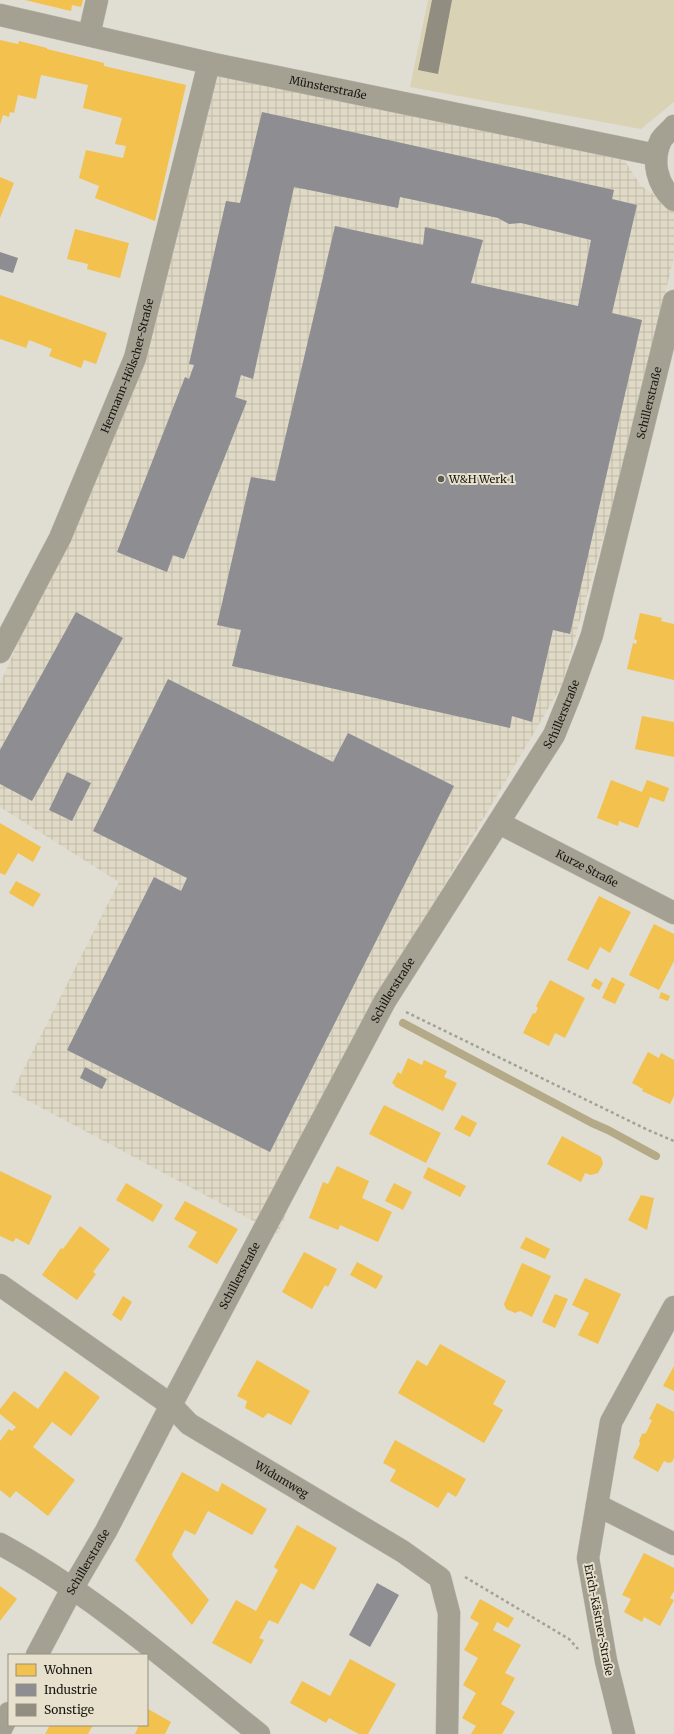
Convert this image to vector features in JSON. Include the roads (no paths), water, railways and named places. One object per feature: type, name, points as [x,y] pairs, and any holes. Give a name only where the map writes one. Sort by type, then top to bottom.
[{"type":"street","points":[[88,35],[97,0]]},
{"type":"street","name":"Münsterstraße","points":[[0,15],[209,63],[656,155]]},
{"type":"street","name":"Hermann-Hölscher-Straße","points":[[0,652],[60,538],[74,494],[135,358],[209,63]]},
{"type":"street","points":[[674,126],[662,139],[656,155],[658,177],[666,193],[674,200]]},
{"type":"street","name":"Schillerstraße","points":[[39,1654],[72,1589],[106,1531],[171,1405],[385,1002],[554,735],[592,635],[674,301]]},
{"type":"street","name":"Kurze Straße","points":[[499,823],[674,913]]},
{"type":"street","name":"Widumweg","points":[[0,1285],[171,1405],[189,1424],[402,1551],[440,1578],[449,1613],[447,1734]]},
{"type":"street","name":"Erich-Kästner-Straße","points":[[624,1734],[606,1661],[588,1558],[611,1422],[674,1307]]},
{"type":"street","points":[[597,1505],[674,1544]]},
{"type":"street","points":[[0,1544],[19,1554],[72,1589],[124,1627],[259,1734]]},
{"type":"street","points":[[0,1731],[8,1715]]},
{"type":"waterway","points":[[403,1023],[656,1156]]},
{"type":"place","name":"W&H Werk 1","points":[[441,479]]}]
